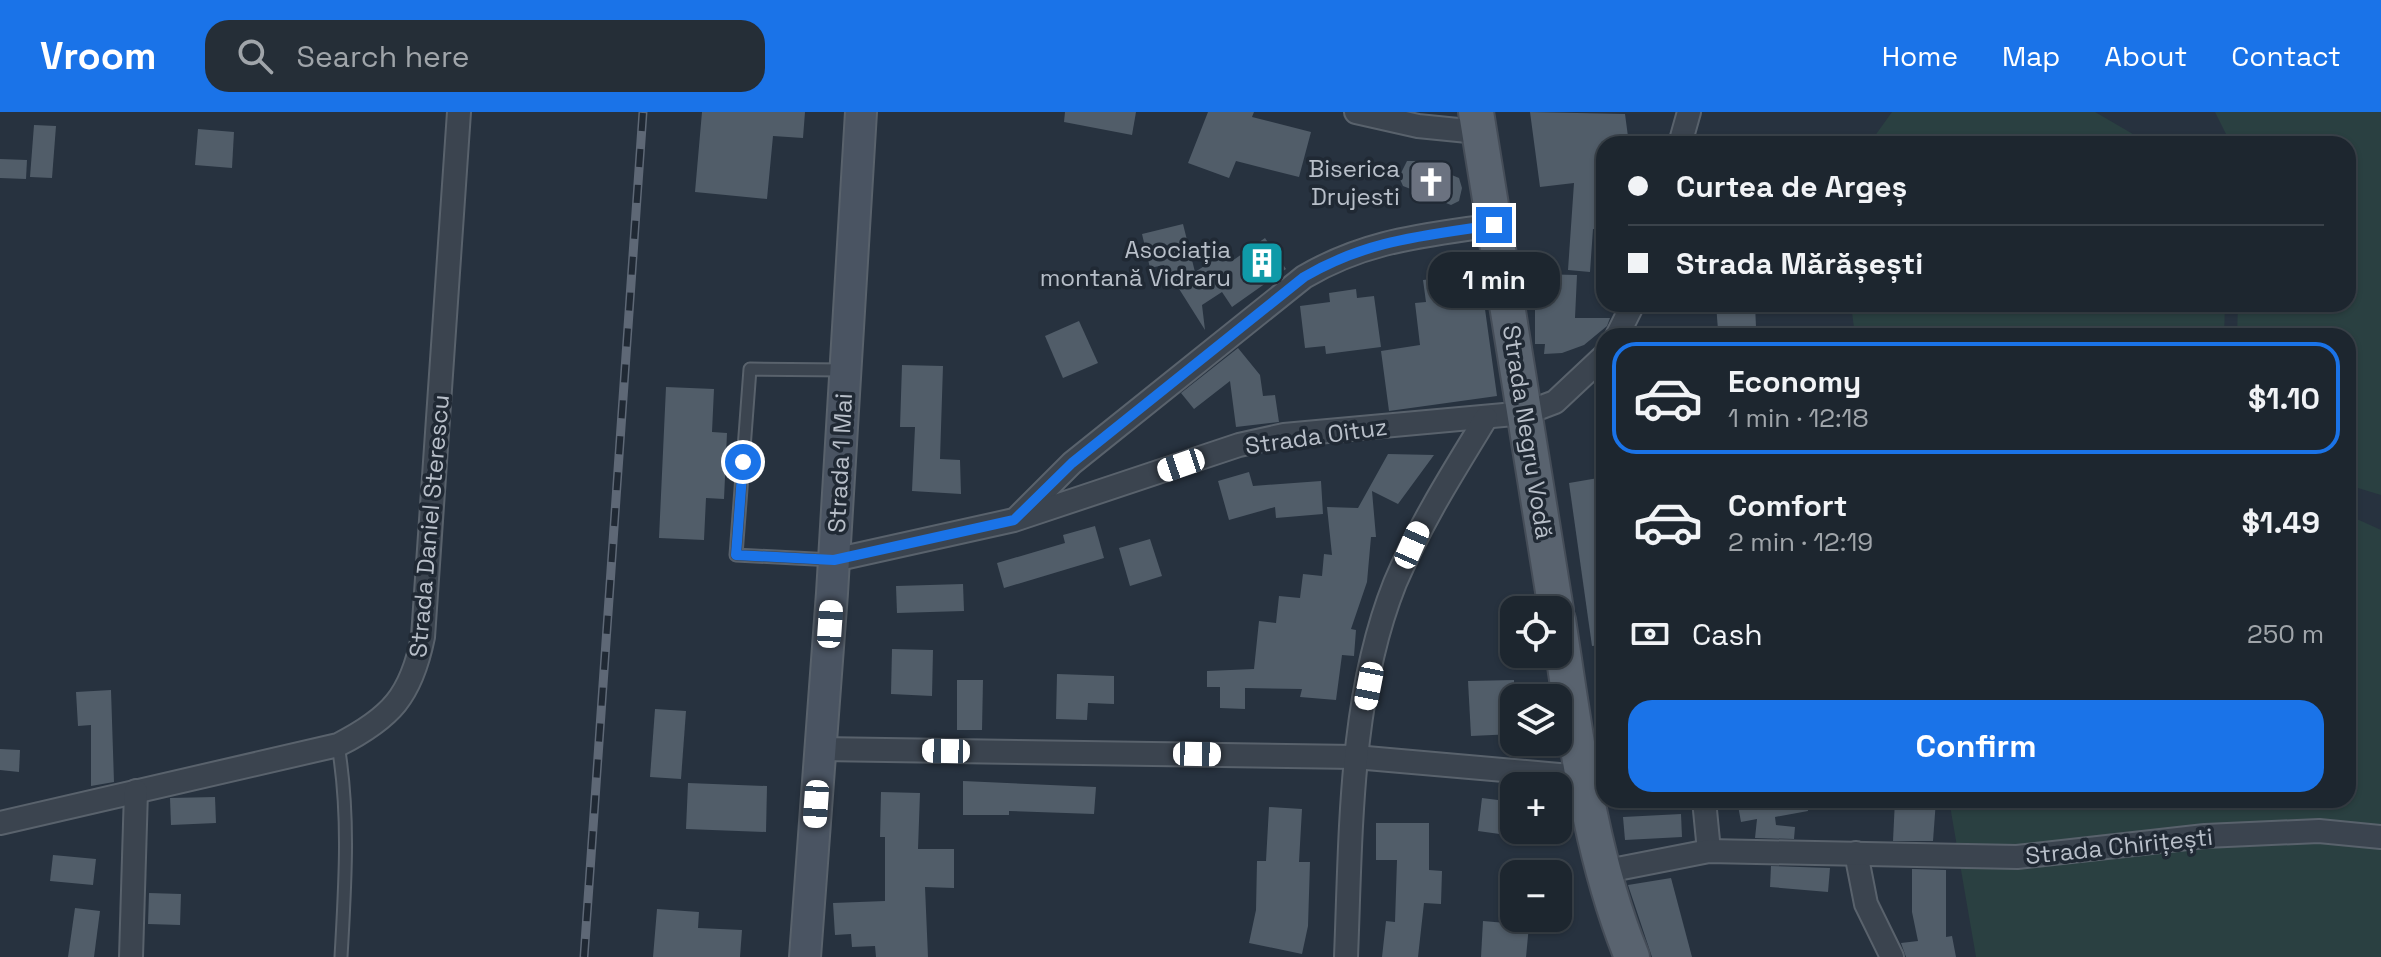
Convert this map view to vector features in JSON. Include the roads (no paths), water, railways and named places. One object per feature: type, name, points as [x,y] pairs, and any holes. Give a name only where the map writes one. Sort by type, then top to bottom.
[{"type":"main road","name":"Strada 1 Mai","points":[[805,957],[834,560],[861,112]]},
{"type":"main road","name":"Strada Negru Vodă","points":[[1477,122],[1554,596]]},
{"type":"main road","points":[[1565,668],[1582,777],[1602,872],[1632,957]]},
{"type":"street","name":"Strada Daniel Sterescu","points":[[0,823],[338,745],[370,728],[397,706],[416,672],[423,637],[459,112]]},
{"type":"street","points":[[1356,112],[1418,126],[1477,122]]},
{"type":"street","points":[[1682,136],[1689,112]]},
{"type":"street","points":[[1014,520],[1072,463],[1304,277],[1340,256],[1391,240],[1494,225]]},
{"type":"street","name":"Strada Oituz","points":[[834,560],[1014,520],[1239,445],[1284,435],[1526,413],[1555,402],[1596,364]]},
{"type":"street","points":[[1346,957],[1355,757],[1374,662],[1394,587],[1422,524],[1486,418]]},
{"type":"street","points":[[1072,463],[1094,494]]},
{"type":"street","points":[[820,749],[1355,757],[1582,777]]},
{"type":"street","points":[[131,957],[136,791]]},
{"type":"street","points":[[1705,808],[1709,851]]},
{"type":"street","name":"Strada Chirițești","points":[[1602,872],[1709,851],[2017,857],[2219,836],[2319,831],[2381,837]]},
{"type":"street","points":[[1856,853],[1866,904],[1892,957]]},
{"type":"lane","points":[[834,560],[736,555],[750,369],[845,370]]},
{"type":"lane","points":[[338,745],[345,790],[347,841],[341,957]]},
{"type":"railway","points":[[584,957],[643,112]]},
{"type":"place","name":"Biserica Drujesti","points":[[1431,182]]},
{"type":"place","name":"Asociația montană Vidraru","points":[[1262,263]]}]
